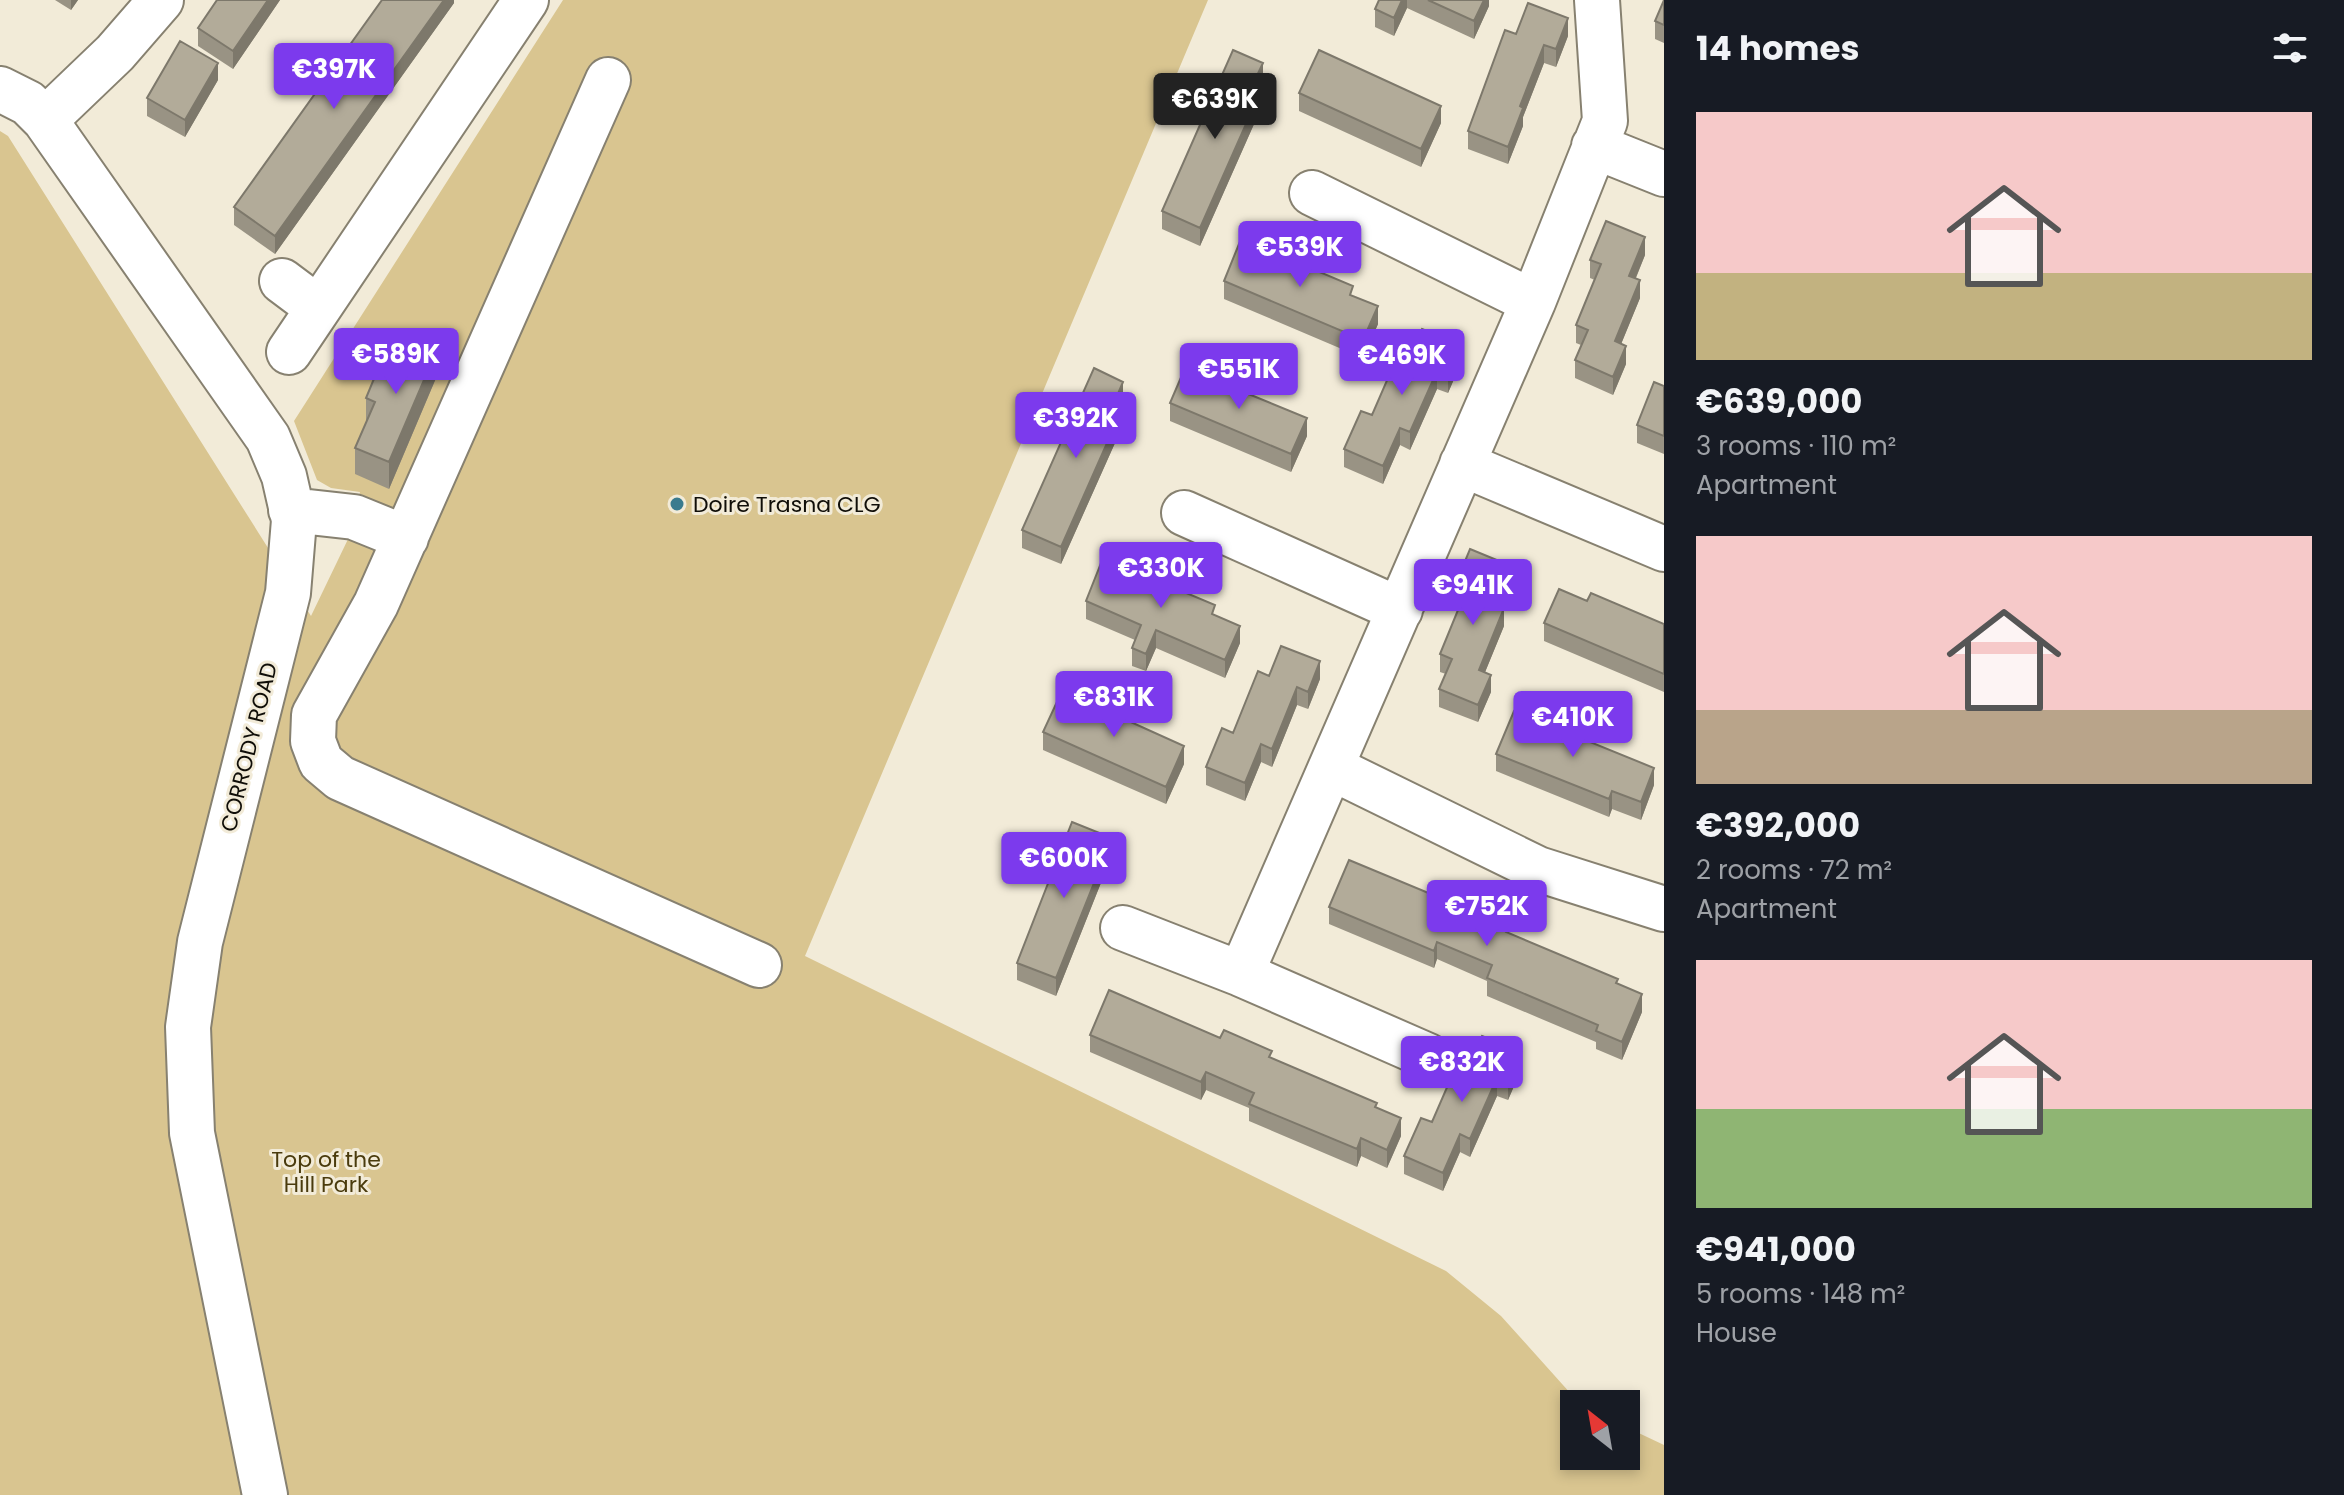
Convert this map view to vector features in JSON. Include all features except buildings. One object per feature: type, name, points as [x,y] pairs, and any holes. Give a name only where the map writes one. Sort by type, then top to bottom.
[{"type":"street","points":[[45,120],[115,53],[161,0]]},
{"type":"street","points":[[1241,974],[1533,302],[1605,121],[1597,0]]},
{"type":"street","points":[[289,352],[524,1]]},
{"type":"street","points":[[608,80],[376,604],[314,715],[313,741],[321,762],[340,778],[759,965]]},
{"type":"street","name":"CORRODY ROAD","points":[[0,89],[28,103],[45,120],[268,438],[284,476],[294,520],[288,593],[200,942],[188,1027],[192,1133],[265,1495]]},
{"type":"street","points":[[1594,146],[1664,174]]},
{"type":"street","points":[[1312,193],[1533,302]]},
{"type":"street","points":[[282,281],[318,308]]},
{"type":"street","points":[[1462,464],[1664,549]]},
{"type":"street","points":[[291,510],[354,517],[406,538]]},
{"type":"street","points":[[1184,513],[1400,610]]},
{"type":"street","points":[[1332,768],[1538,869],[1664,909]]},
{"type":"street","points":[[1123,928],[1241,974],[1428,1056]]},
{"type":"green space","name":"Top of the Hill Park","points":[[563,0],[1208,0],[805,956],[1446,1271],[1501,1316],[1567,1390],[1560,1390],[1560,1470],[1640,1470],[1640,1434],[1664,1445],[1664,1495],[0,1495],[0,131],[8,136],[311,616],[350,535],[360,492],[331,488],[317,480],[294,421]]},
{"type":"place","name":"Doire Trasna CLG","points":[[677,504]]}]
